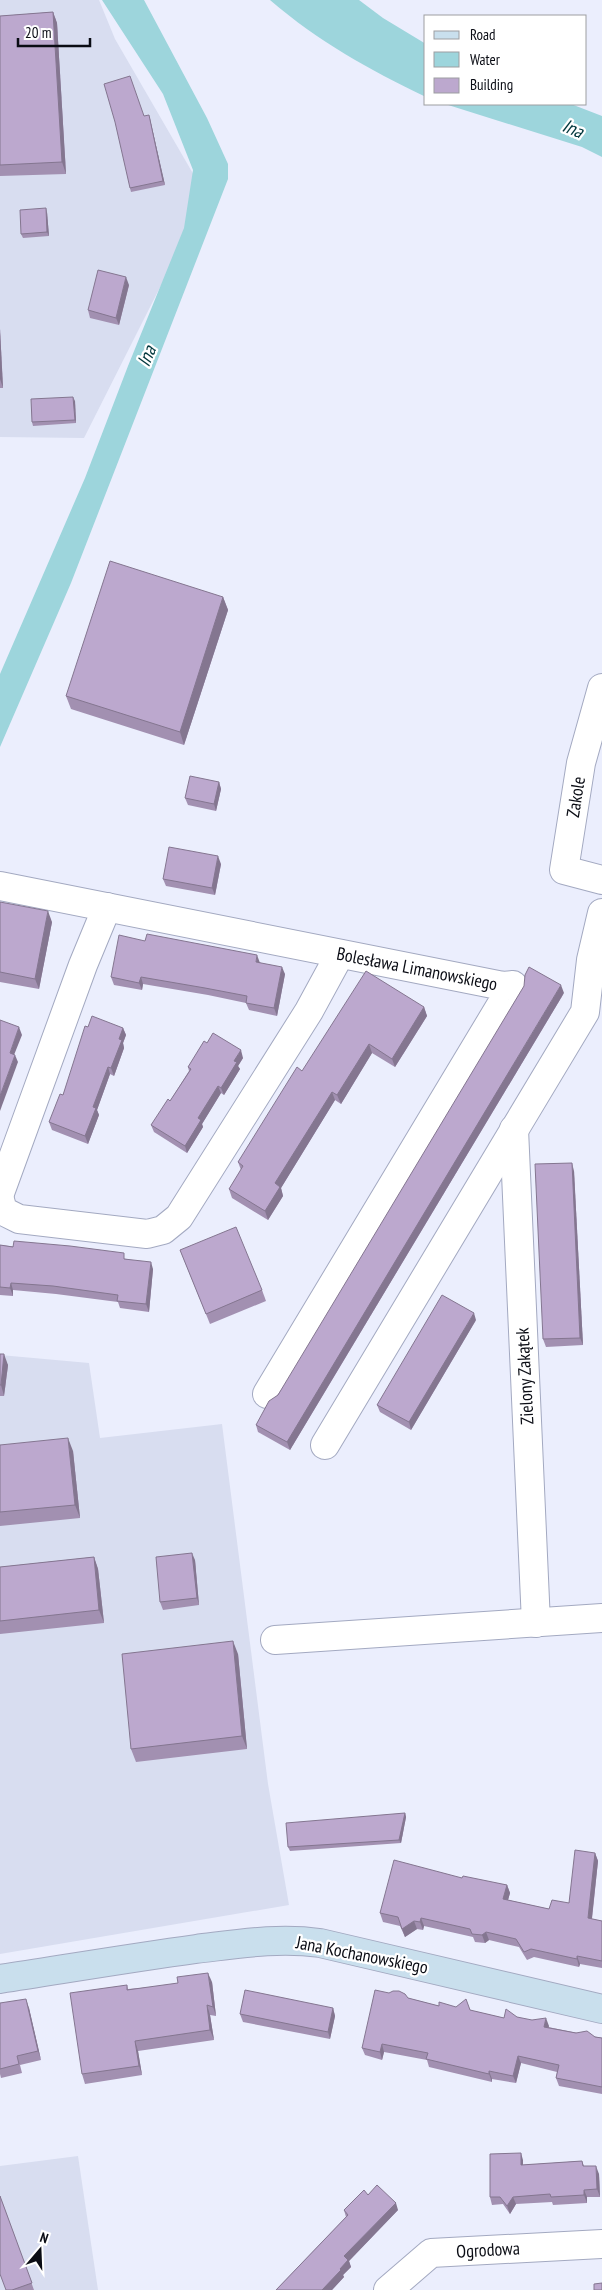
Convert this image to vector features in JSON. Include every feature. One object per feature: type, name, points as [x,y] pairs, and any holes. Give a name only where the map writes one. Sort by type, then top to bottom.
[{"type":"street","name":"Zakole","points":[[602,688],[581,763],[564,870],[602,880]]},
{"type":"street","name":"Bolesława Limanowskiego","points":[[0,886],[503,986],[513,985],[267,1394]]},
{"type":"street","points":[[0,1193],[83,965],[107,908]]},
{"type":"street","points":[[325,1445],[585,1012],[591,960],[602,913]]},
{"type":"street","points":[[0,1200],[3,1211],[19,1218],[147,1234],[163,1230],[179,1216],[309,1011],[340,954]]},
{"type":"street","name":"Zielony Zakątek","points":[[514,1129],[536,1623]]},
{"type":"street","points":[[275,1640],[602,1618]]},
{"type":"street","name":"Jana Kochanowskiego","points":[[0,1979],[173,1952],[263,1941],[296,1940],[320,1943],[602,2009]]},
{"type":"street","name":"Ogrodowa","points":[[388,2290],[431,2253],[602,2244]]},
{"type":"shaded area","points":[[0,0],[99,0],[115,39],[206,196],[84,438],[0,437]]},
{"type":"shaded area","points":[[0,1355],[89,1363],[100,1438],[222,1424],[268,1784],[289,1905],[0,1954]]},
{"type":"shaded area","points":[[78,2156],[98,2290],[0,2290],[0,2166]]},
{"type":"water","name":"Ina","points":[[102,0],[144,0],[207,118],[228,164],[228,179],[71,583],[0,747],[0,674],[85,478],[184,228],[193,170],[163,94]]},
{"type":"water","points":[[270,0],[359,0],[383,18],[424,43],[424,96],[345,54],[288,15]]},
{"type":"water","name":"Ina","points":[[448,105],[574,105],[602,116],[602,157],[582,147]]},
{"type":"building","points":[[53,12],[62,162],[0,165],[0,16]]},
{"type":"building","points":[[130,76],[144,116],[149,115],[163,181],[130,188],[104,84]]},
{"type":"building","points":[[46,208],[47,232],[21,234],[20,210]]},
{"type":"building","points":[[98,270],[126,277],[116,318],[88,310]]},
{"type":"building","points":[[73,397],[75,420],[32,422],[31,399]]},
{"type":"building","points":[[110,561],[223,597],[180,732],[66,696]]},
{"type":"building","points":[[190,776],[219,782],[214,804],[185,798]]},
{"type":"building","points":[[169,847],[218,856],[212,888],[163,879]]},
{"type":"building","points":[[0,902],[48,911],[35,979],[0,972]]},
{"type":"building","points":[[147,934],[257,955],[256,962],[282,967],[274,1008],[246,1003],[247,996],[205,988],[141,977],[139,983],[111,977],[119,935],[145,941]]},
{"type":"building","points":[[529,967],[561,985],[287,1442],[256,1425],[269,1401],[278,1395],[524,986],[525,975]]},
{"type":"building","points":[[366,971],[424,1007],[392,1059],[369,1044],[337,1095],[332,1092],[275,1183],[280,1187],[265,1211],[229,1189],[243,1166],[238,1162],[297,1067],[302,1071]]},
{"type":"building","points":[[92,1016],[123,1028],[119,1039],[122,1040],[111,1068],[108,1067],[93,1107],[96,1108],[85,1136],[49,1122],[60,1094],[63,1095],[85,1026],[88,1027]]},
{"type":"building","points":[[0,1020],[19,1027],[10,1053],[15,1055],[0,1096]]},
{"type":"building","points":[[213,1033],[241,1050],[234,1061],[237,1062],[221,1088],[218,1086],[198,1118],[201,1120],[185,1146],[151,1125],[168,1099],[170,1101],[191,1069],[188,1067],[204,1041],[207,1043]]},
{"type":"building","points":[[572,1163],[580,1338],[543,1339],[535,1164]]},
{"type":"building","points":[[236,1227],[262,1290],[206,1314],[180,1250]]},
{"type":"building","points":[[14,1241],[124,1253],[124,1259],[151,1262],[146,1304],[117,1301],[118,1295],[53,1286],[11,1283],[10,1288],[0,1287],[0,1245],[13,1247]]},
{"type":"building","points":[[442,1295],[474,1313],[409,1422],[377,1405]]},
{"type":"building","points":[[0,1354],[4,1354],[1,1385],[0,1385]]},
{"type":"building","points":[[68,1438],[75,1505],[0,1512],[0,1445]]},
{"type":"building","points":[[192,1553],[197,1598],[160,1602],[156,1557]]},
{"type":"building","points":[[94,1557],[99,1610],[0,1621],[0,1567]]},
{"type":"building","points":[[233,1641],[242,1736],[131,1749],[122,1654]]},
{"type":"building","points":[[405,1813],[399,1840],[288,1847],[286,1823]]},
{"type":"building","points":[[575,1850],[595,1853],[588,1918],[602,1921],[602,1961],[577,1956],[577,1959],[531,1949],[524,1952],[516,1939],[486,1932],[482,1935],[472,1934],[470,1929],[421,1918],[420,1922],[414,1921],[402,1929],[398,1917],[380,1913],[394,1860],[462,1878],[463,1876],[507,1885],[503,1899],[549,1909],[552,1900],[569,1903]]},
{"type":"building","points":[[208,1973],[213,2007],[207,2005],[210,2030],[135,2041],[139,2066],[82,2074],[70,1993],[127,1985],[127,1990],[178,1983],[177,1977]]},
{"type":"building","points":[[245,1990],[333,2008],[328,2032],[240,2014]]},
{"type":"building","points":[[375,1990],[389,1993],[399,1991],[408,1998],[439,2006],[439,2002],[456,2007],[466,1999],[470,2010],[504,2018],[506,2009],[517,2017],[532,2020],[546,2018],[544,2027],[576,2033],[587,2031],[595,2037],[602,2038],[602,2087],[556,2078],[559,2065],[518,2056],[513,2076],[489,2071],[489,2074],[426,2059],[428,2053],[382,2044],[380,2052],[362,2048]]},
{"type":"building","points":[[26,1999],[38,2051],[17,2056],[19,2064],[0,2069],[0,2003]]},
{"type":"building","points":[[521,2153],[521,2165],[582,2161],[583,2166],[596,2166],[597,2189],[584,2190],[584,2195],[551,2197],[550,2194],[513,2197],[507,2206],[500,2197],[490,2197],[490,2154]]},
{"type":"building","points":[[377,2185],[396,2203],[344,2256],[348,2260],[322,2290],[276,2290],[348,2215],[344,2210],[364,2190],[368,2195]]},
{"type":"building","points":[[0,2196],[32,2283],[12,2290],[6,2290],[0,2274]]},
{"type":"building","points":[[602,2283],[602,2290],[594,2290],[594,2284]]}]
